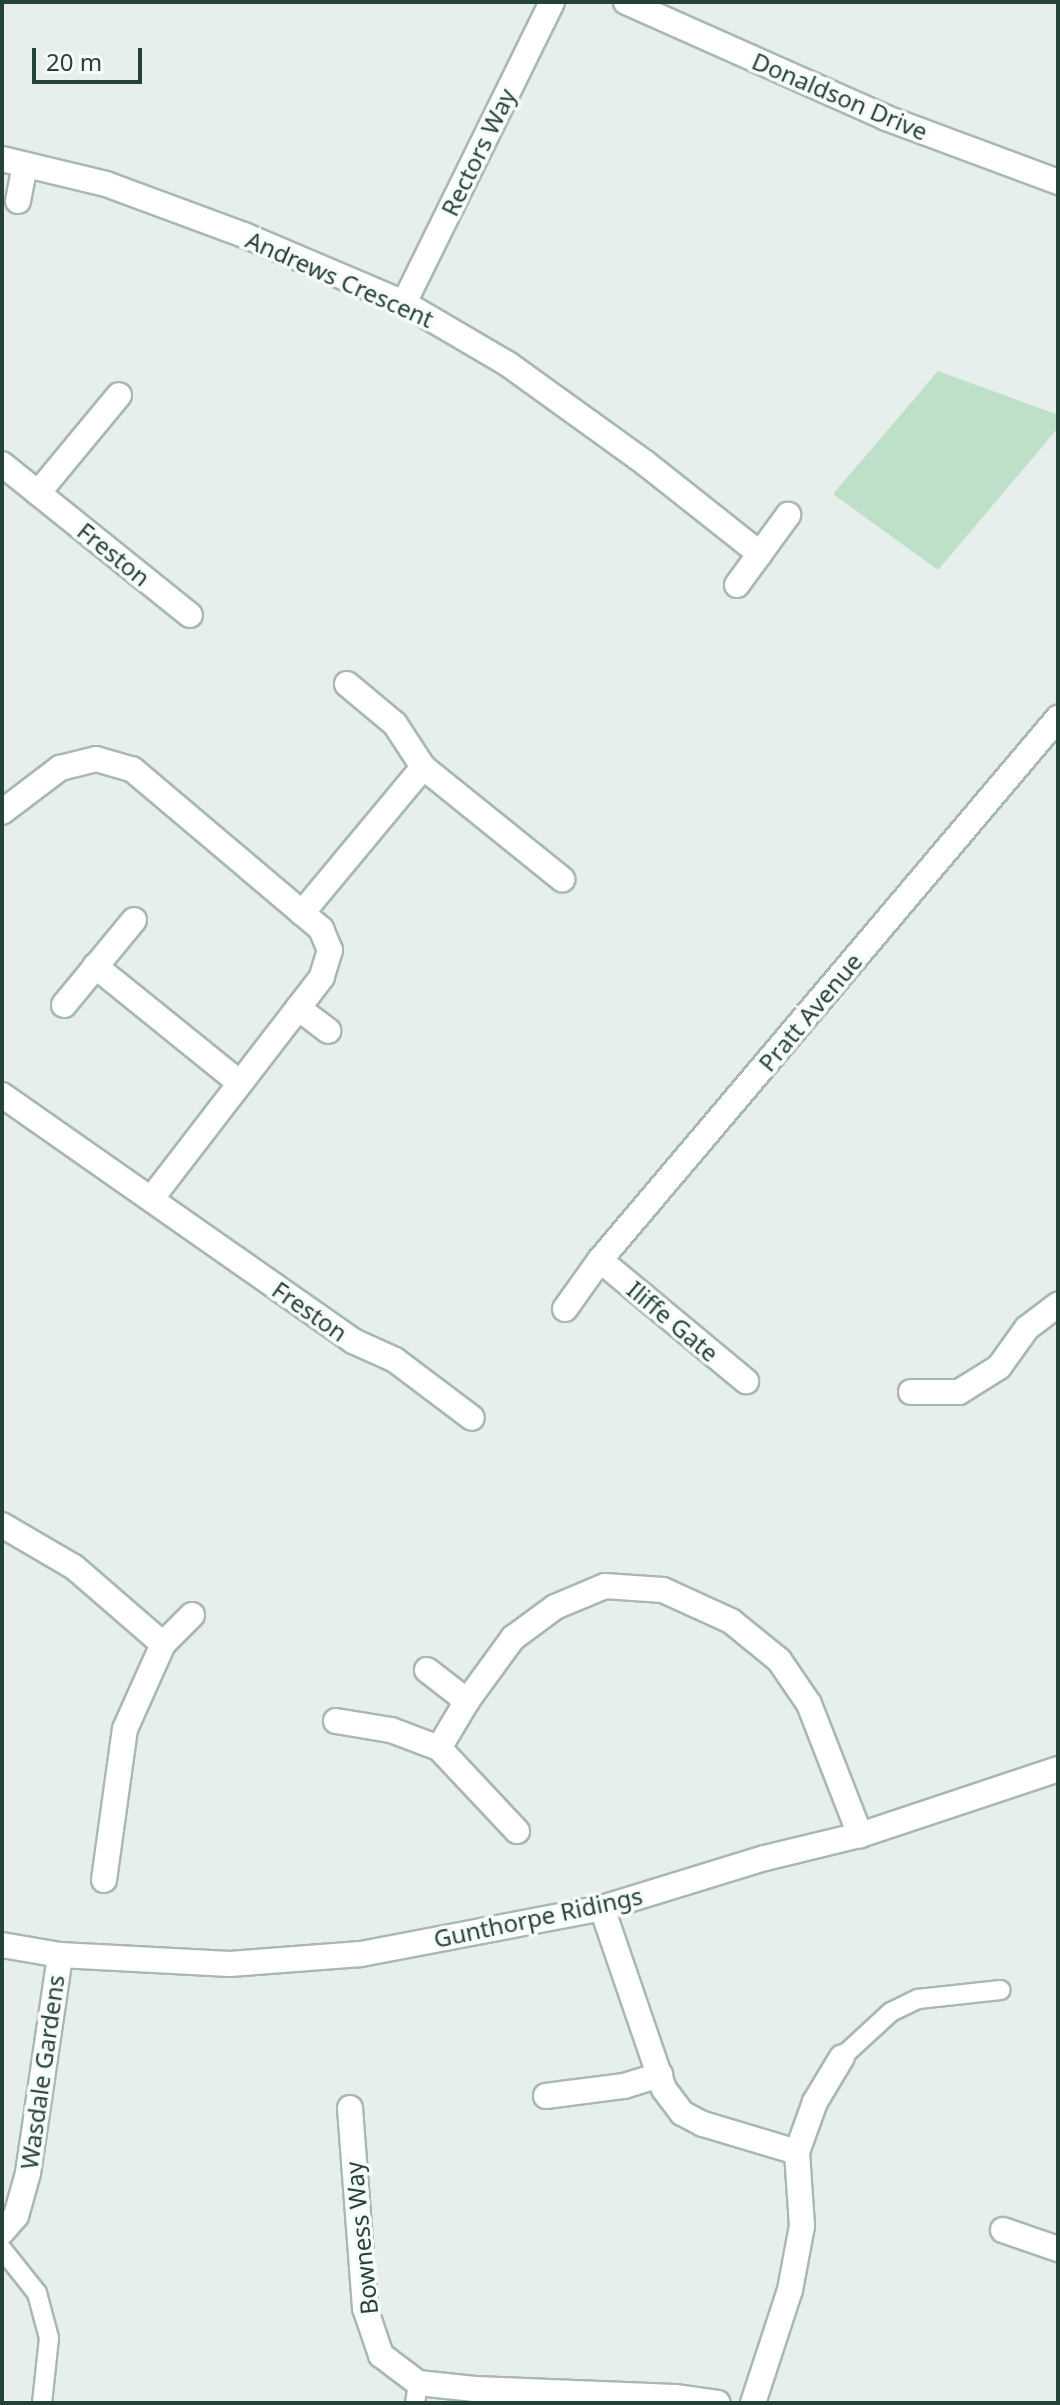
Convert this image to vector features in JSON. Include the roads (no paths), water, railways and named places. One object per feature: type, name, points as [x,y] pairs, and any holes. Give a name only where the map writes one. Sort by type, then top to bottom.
[{"type":"street","name":"Rectors Way","points":[[404,303],[552,2]]},
{"type":"street","name":"Donaldson Drive","points":[[626,2],[886,118],[1058,182]]},
{"type":"street","name":"Andrews Crescent","points":[[14,162],[106,184],[244,235],[404,303],[508,364],[644,462],[760,554]]},
{"type":"street","points":[[14,162],[18,201]]},
{"type":"street","points":[[38,493],[119,395]]},
{"type":"street","name":"Freston","points":[[2,464],[190,615]]},
{"type":"street","points":[[737,585],[788,515]]},
{"type":"street","points":[[347,684],[395,724],[423,767],[562,879]]},
{"type":"street","name":"Pratt Avenue","points":[[565,1309],[600,1260],[1058,718]]},
{"type":"street","points":[[2,812],[60,768],[96,759],[132,769],[321,929],[330,950],[322,977],[151,1199]]},
{"type":"street","points":[[302,913],[423,767]]},
{"type":"street","points":[[64,1005],[134,920]]},
{"type":"street","points":[[95,966],[240,1083]]},
{"type":"street","points":[[298,1008],[328,1031]]},
{"type":"street","name":"Freston","points":[[2,1095],[353,1341],[395,1360],[472,1418]]},
{"type":"street","name":"Iliffe Gate","points":[[600,1260],[746,1381]]},
{"type":"street","points":[[911,1392],[959,1392],[999,1367],[1027,1328],[1058,1305]]},
{"type":"street","points":[[2,1525],[74,1567],[163,1644]]},
{"type":"street","points":[[439,1748],[467,1701],[513,1638],[555,1607],[605,1586],[663,1590],[731,1621],[779,1660],[809,1704],[860,1835]]},
{"type":"street","points":[[104,1880],[125,1729],[163,1644],[192,1615]]},
{"type":"street","points":[[427,1670],[467,1701]]},
{"type":"street","points":[[336,1721],[391,1730],[439,1748],[517,1831]]},
{"type":"street","name":"Gunthorpe Ridings","points":[[2,1945],[60,1955],[230,1964],[361,1954],[602,1908],[765,1858],[860,1835],[1058,1769]]},
{"type":"street","points":[[602,1908],[664,2089],[682,2113],[703,2124],[797,2152]]},
{"type":"street","name":"Wasdale Gardens","points":[[2,2232],[16,2216],[28,2173],[60,1955]]},
{"type":"street","points":[[753,2403],[790,2290],[802,2226],[797,2152],[815,2102],[842,2057]]},
{"type":"street","points":[[546,2096],[624,2086],[660,2075]]},
{"type":"street","name":"Bowness Way","points":[[350,2108],[352,2171],[365,2308],[381,2355],[416,2393],[475,2389],[675,2397],[718,2403]]},
{"type":"street","points":[[1003,2230],[1058,2249]]},
{"type":"lane","points":[[842,2057],[891,2012],[918,1999],[1001,1990]]},
{"type":"lane","points":[[2,2249],[37,2293],[49,2338],[42,2403]]}]
